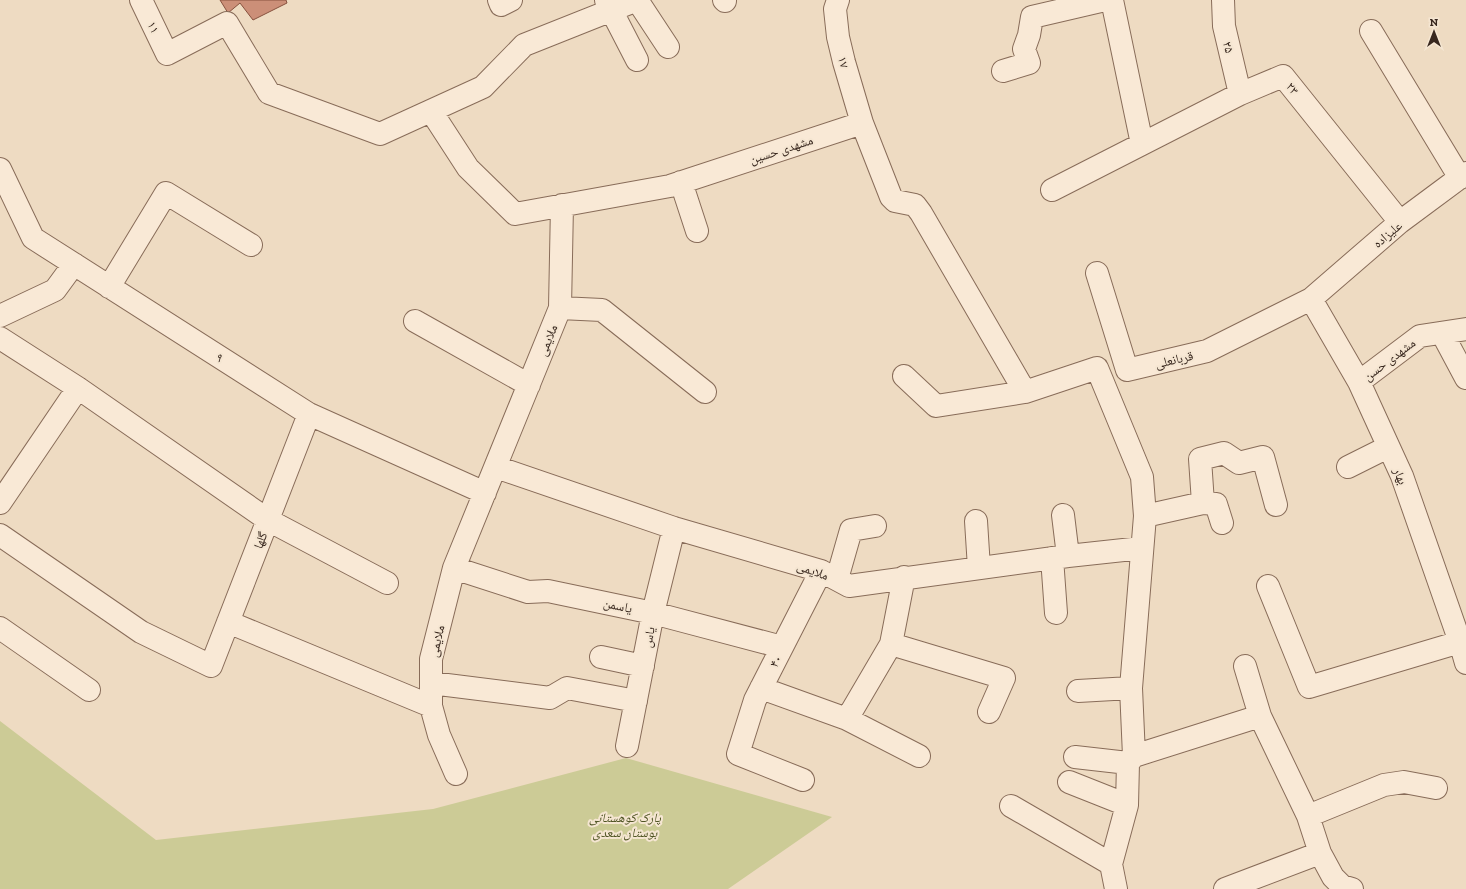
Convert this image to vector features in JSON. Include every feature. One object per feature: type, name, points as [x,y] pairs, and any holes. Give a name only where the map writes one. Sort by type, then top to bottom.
[{"type":"street","name":"۱۱","points":[[140,0],[167,54],[227,23],[269,93],[380,134],[431,111]]},
{"type":"street","points":[[499,0],[502,5],[511,0]]},
{"type":"street","points":[[431,111],[483,87],[524,45],[608,5],[637,0],[668,47]]},
{"type":"street","name":"۱۷","points":[[838,0],[835,9],[838,37],[862,123]]},
{"type":"street","points":[[1003,71],[1029,63],[1024,49],[1029,35],[1032,17],[1105,0]]},
{"type":"street","points":[[1112,0],[1142,144]]},
{"type":"street","name":"۲۵","points":[[1223,0],[1224,26],[1240,94]]},
{"type":"street","points":[[608,5],[637,60]]},
{"type":"street","points":[[1370,31],[1463,176]]},
{"type":"street","name":"۲۳","points":[[1052,190],[1240,94],[1283,76],[1400,222]]},
{"type":"street","name":"مشهدی حسین","points":[[431,111],[468,168],[515,214],[670,186],[862,123]]},
{"type":"street","points":[[862,123],[891,197],[895,201],[915,206],[920,213],[1025,392]]},
{"type":"street","name":"۹","points":[[0,169],[33,238],[309,414],[485,493]]},
{"type":"street","name":"علیزاده","points":[[1311,299],[1400,222],[1463,176]]},
{"type":"street","points":[[681,182],[697,231]]},
{"type":"street","points":[[109,287],[166,193],[251,245]]},
{"type":"street","name":"ملایمی","points":[[456,774],[439,735],[431,706],[431,659],[454,568],[560,308],[562,205]]},
{"type":"street","points":[[0,316],[56,290],[74,264]]},
{"type":"street","name":"قربانعلی","points":[[1097,273],[1127,370],[1207,351],[1311,299]]},
{"type":"street","name":"بهار","points":[[1311,299],[1359,382],[1402,476],[1466,663]]},
{"type":"street","points":[[560,308],[602,310],[705,392]]},
{"type":"street","points":[[415,321],[529,386]]},
{"type":"street","name":"مشهدی حسن","points":[[1359,382],[1420,336],[1466,329]]},
{"type":"street","points":[[1442,333],[1466,378]]},
{"type":"street","points":[[0,338],[78,388],[268,520],[387,583]]},
{"type":"street","points":[[904,376],[936,406],[1025,392],[1098,368],[1142,477],[1145,516],[1131,688],[1131,759],[1127,805],[1111,864],[1116,889]]},
{"type":"street","points":[[0,503],[78,388]]},
{"type":"street","name":"گلها","points":[[0,535],[141,632],[211,666],[309,414]]},
{"type":"street","points":[[1348,467],[1388,447]]},
{"type":"street","points":[[1203,503],[1200,459],[1224,453],[1239,463],[1263,457],[1276,505]]},
{"type":"street","name":"ملایمی","points":[[496,467],[674,528],[829,575],[849,586],[904,577],[1142,548]]},
{"type":"street","points":[[1145,516],[1203,503],[1216,504],[1222,523]]},
{"type":"street","points":[[1056,613],[1063,516]]},
{"type":"street","points":[[976,521],[979,568]]},
{"type":"street","name":"۴۰","points":[[803,780],[738,754],[755,700],[761,688],[782,647],[829,575],[851,530],[875,526]]},
{"type":"street","name":"یاس","points":[[627,746],[653,613],[674,528]]},
{"type":"street","name":"یاسمن","points":[[454,568],[528,592],[548,591],[653,613],[782,647]]},
{"type":"street","points":[[847,719],[891,644],[904,577]]},
{"type":"street","points":[[1268,586],[1309,687],[1460,642]]},
{"type":"street","points":[[228,622],[431,706]]},
{"type":"street","points":[[0,628],[89,690]]},
{"type":"street","points":[[891,644],[1004,678],[989,712]]},
{"type":"street","points":[[601,657],[643,666]]},
{"type":"street","points":[[1245,666],[1260,716],[1308,816],[1320,853],[1333,877],[1345,888]]},
{"type":"street","points":[[431,683],[550,698],[567,688],[636,700]]},
{"type":"street","points":[[761,688],[847,719],[919,756]]},
{"type":"street","points":[[1078,691],[1131,688]]},
{"type":"street","points":[[1075,757],[1131,759],[1260,716]]},
{"type":"street","points":[[1069,782],[1127,805]]},
{"type":"street","points":[[1308,816],[1384,785],[1404,782],[1436,788]]},
{"type":"street","points":[[1011,806],[1111,864]]},
{"type":"street","points":[[1225,889],[1320,853]]},
{"type":"green space","name":"پارک کوهستانی بوستان سعدی","points":[[0,721],[156,840],[433,809],[626,758],[832,817],[728,889],[0,889]]},
{"type":"building","points":[[220,0],[286,0],[287,3],[253,20],[240,3],[228,13]]}]
